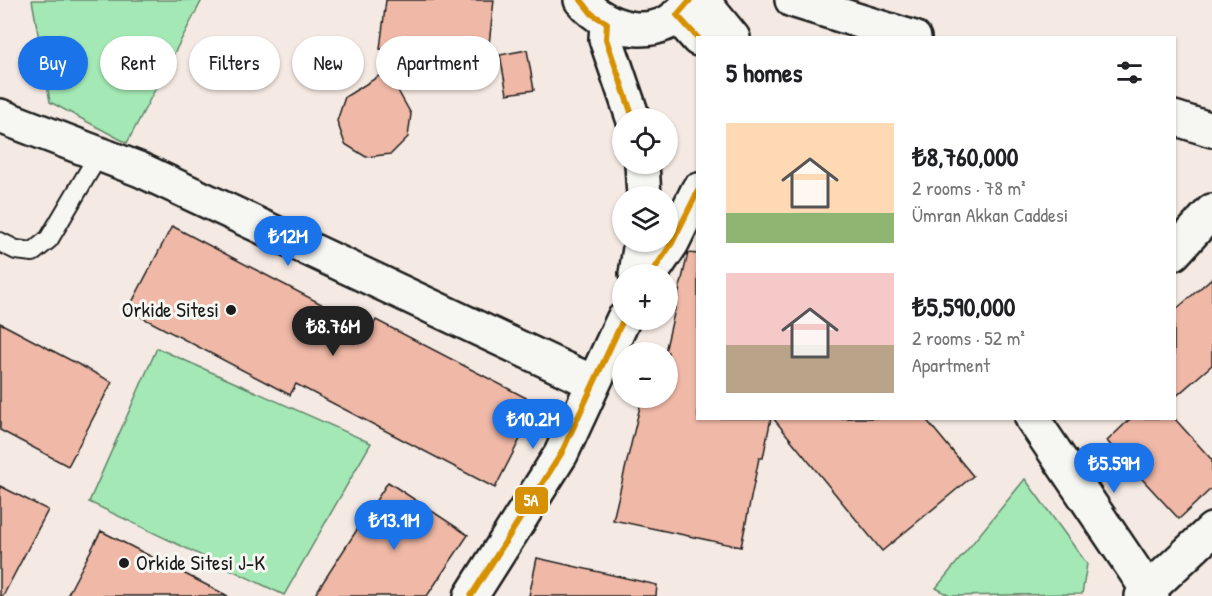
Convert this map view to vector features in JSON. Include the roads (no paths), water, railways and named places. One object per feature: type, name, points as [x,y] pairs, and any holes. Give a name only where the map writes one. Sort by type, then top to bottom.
[{"type":"street","points":[[581,0],[592,14],[607,23],[625,29],[643,30],[692,14],[730,36]]},
{"type":"street","points":[[792,0],[908,36]]},
{"type":"street","points":[[607,23],[606,39],[630,108]]},
{"type":"street","points":[[0,116],[151,175],[592,382]]},
{"type":"street","points":[[1176,119],[1212,130]]},
{"type":"street","points":[[658,264],[672,243],[696,194]]},
{"type":"street","points":[[1176,251],[1212,211]]},
{"type":"street","points":[[471,596],[561,454],[592,382],[618,330]]},
{"type":"street","points":[[1033,420],[1148,594],[1212,530]]},
{"type":"lane","points":[[0,242],[16,250],[33,252],[49,239],[99,154]]},
{"type":"place","name":"Orkide Sitesi","points":[[231,310]]},
{"type":"place","name":"Orkide Sitesi J-K","points":[[124,563]]}]
